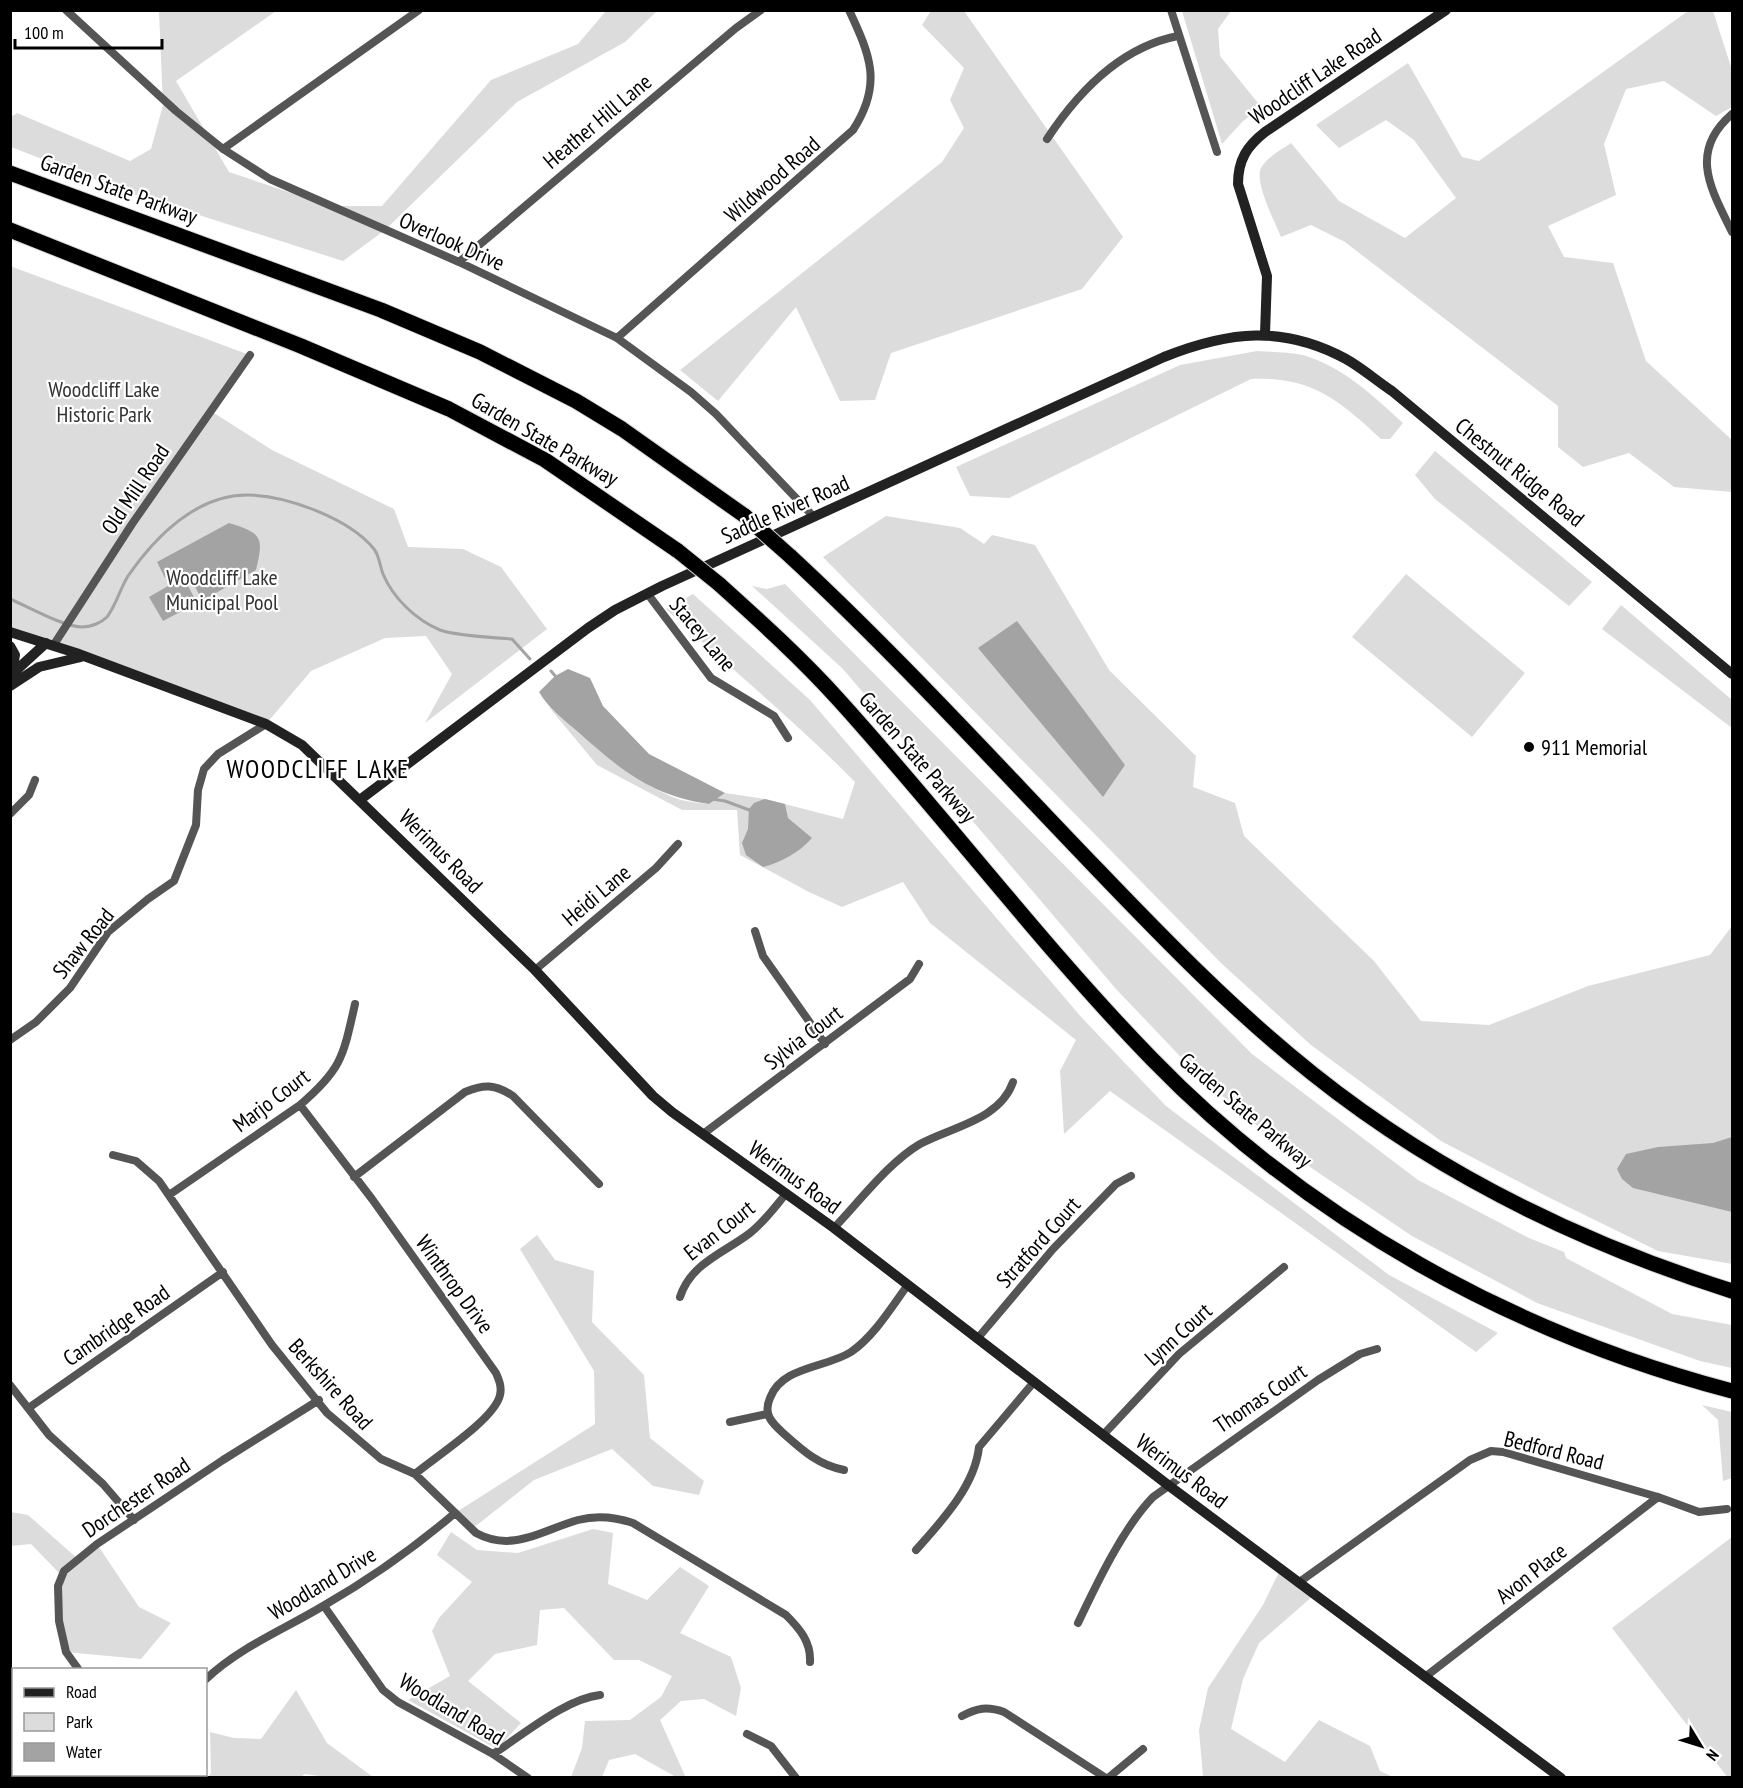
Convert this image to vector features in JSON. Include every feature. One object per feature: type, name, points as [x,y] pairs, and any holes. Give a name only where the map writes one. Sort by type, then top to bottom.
[{"type":"highway","name":"Garden State Parkway","points":[[10,173],[381,310],[480,352],[576,401],[622,429],[744,516],[790,556],[870,633],[1195,969],[1315,1075],[1402,1138],[1495,1193],[1592,1241],[1732,1291]]},
{"type":"highway","name":"Garden State Parkway","points":[[10,230],[350,366],[449,409],[545,460],[678,551],[719,584],[791,651],[837,697],[1118,1024],[1194,1100],[1277,1169],[1410,1259],[1507,1310],[1607,1352],[1732,1391]]},
{"type":"main road","name":"Woodcliff Lake Road","points":[[1265,334],[1267,276],[1238,184],[1238,172],[1244,153],[1265,132],[1446,10]]},
{"type":"main road","name":"Saddle River Road","points":[[361,799],[556,651],[615,610],[647,593],[1173,354],[1233,335],[1265,334]]},
{"type":"main road","name":"Chestnut Ridge Road","points":[[1265,334],[1330,351],[1349,360],[1383,385],[1732,674]]},
{"type":"main road","name":"Werimus Road","points":[[10,632],[84,656],[266,724],[302,745],[361,799],[535,970],[653,1096],[785,1195],[834,1228],[1168,1485],[1561,1778]]},
{"type":"main road","points":[[10,676],[50,644]]},
{"type":"main road","points":[[10,646],[15,655],[10,676]]},
{"type":"main road","points":[[10,686],[39,667],[84,656]]},
{"type":"street","name":"Overlook Drive","points":[[66,10],[223,149],[270,179],[459,262],[617,338],[698,398],[814,517]]},
{"type":"street","points":[[223,149],[419,10]]},
{"type":"street","name":"Heather Hill Lane","points":[[459,262],[736,28],[761,10]]},
{"type":"street","name":"Wildwood Road","points":[[617,338],[853,130],[867,105],[871,78],[866,48],[849,10]]},
{"type":"street","points":[[1171,10],[1217,152]]},
{"type":"street","points":[[1047,139],[1073,101],[1110,69],[1154,40],[1178,36]]},
{"type":"street","points":[[1732,114],[1716,131],[1706,155],[1711,186],[1732,232]]},
{"type":"street","name":"Old Mill Road","points":[[50,644],[64,628],[250,355]]},
{"type":"street","name":"Stacey Lane","points":[[647,593],[711,678],[774,716],[788,738]]},
{"type":"street","name":"Shaw Road","points":[[10,1040],[36,1022],[70,988],[108,932],[180,874],[196,825],[198,790],[204,769],[218,754],[266,724]]},
{"type":"street","points":[[10,814],[25,801],[35,780]]},
{"type":"street","name":"Heidi Lane","points":[[535,970],[656,868],[678,844]]},
{"type":"street","points":[[755,931],[763,956],[825,1044]]},
{"type":"street","name":"Sylvia Court","points":[[703,1134],[910,979],[920,964]]},
{"type":"street","name":"Marjo Court","points":[[169,1195],[300,1105],[334,1073],[342,1056],[355,1004]]},
{"type":"street","points":[[834,1228],[918,1145],[970,1123],[989,1111],[1010,1093],[1014,1082]]},
{"type":"street","points":[[354,1177],[465,1092],[487,1085],[496,1086],[513,1096],[599,1184]]},
{"type":"street","name":"Winthrop Drive","points":[[300,1105],[490,1363],[501,1384],[500,1396],[487,1415],[415,1473]]},
{"type":"street","name":"Berkshire Road","points":[[113,1155],[125,1157],[147,1168],[169,1195],[272,1345],[319,1400],[327,1413],[381,1460],[415,1473],[477,1533],[487,1539],[508,1543],[590,1518],[605,1517],[633,1523],[786,1615],[801,1630],[811,1651],[810,1662]]},
{"type":"street","name":"Stratford Court","points":[[977,1339],[1053,1248],[1116,1184],[1131,1176]]},
{"type":"street","name":"Evan Court","points":[[680,1296],[684,1284],[696,1270],[750,1232],[785,1195]]},
{"type":"street","name":"Lynn Court","points":[[1103,1435],[1179,1354],[1284,1267]]},
{"type":"street","name":"Cambridge Road","points":[[30,1407],[223,1272]]},
{"type":"street","points":[[844,1470],[818,1463],[774,1424],[767,1414],[773,1390],[782,1381],[850,1352],[873,1332],[907,1286]]},
{"type":"street","name":"Thomas Court","points":[[1078,1623],[1095,1587],[1140,1510],[1168,1485],[1318,1380],[1360,1354],[1377,1349]]},
{"type":"street","points":[[916,1550],[954,1506],[978,1460],[979,1448],[1034,1382]]},
{"type":"street","points":[[10,1385],[30,1407],[49,1435],[113,1494],[134,1520]]},
{"type":"street","name":"Dorchester Road","points":[[78,1668],[66,1652],[57,1604],[62,1576],[68,1567],[97,1544],[223,1460],[319,1400]]},
{"type":"street","points":[[730,1422],[767,1414]]},
{"type":"street","name":"Bedford Road","points":[[1298,1583],[1470,1460],[1491,1451],[1503,1452],[1658,1497],[1699,1512],[1727,1509]]},
{"type":"street","name":"Avon Place","points":[[1425,1677],[1658,1497]]},
{"type":"street","name":"Woodland Drive","points":[[207,1678],[229,1658],[324,1606],[419,1544],[455,1513]]},
{"type":"street","name":"Woodland Road","points":[[324,1606],[384,1690],[398,1702],[493,1754],[528,1778]]},
{"type":"street","points":[[493,1754],[571,1704],[586,1697],[600,1695]]},
{"type":"street","points":[[962,1716],[975,1709],[989,1707],[1004,1712],[1107,1778],[1143,1749]]},
{"type":"street","points":[[747,1734],[771,1746],[796,1778]]},
{"type":"green space","points":[[159,11],[276,11],[176,81],[229,172],[330,206],[382,206],[491,80],[578,44],[606,11],[657,11],[625,42],[517,102],[385,230],[343,261],[127,192],[11,147],[10,118],[17,113],[130,161],[151,149],[163,105]]},
{"type":"green space","points":[[931,11],[964,11],[1123,237],[1082,289],[891,353],[875,400],[840,401],[796,307],[718,401],[680,370],[942,162],[964,128],[950,100],[964,68],[922,25]]},
{"type":"green space","points":[[1182,11],[1231,11],[1218,29],[1220,56],[1262,108],[1243,121],[1222,144]]},
{"type":"green space","points":[[1688,11],[1713,11],[1732,70],[1732,107],[1716,116],[1664,81],[1626,89],[1604,144],[1616,195],[1548,226],[1564,257],[1613,263],[1646,361],[1732,440],[1732,492],[1674,487],[1629,453],[1583,467],[1558,447],[1558,406],[1345,242],[1311,225],[1281,237],[1260,183],[1261,168],[1267,160],[1291,143],[1339,201],[1405,238],[1456,198],[1414,140],[1386,120],[1339,148],[1316,125],[1408,63],[1462,157],[1479,161]]},
{"type":"green space","points":[[10,266],[247,354],[242,373],[214,413],[272,450],[394,509],[408,547],[463,549],[501,567],[547,629],[425,723],[452,674],[426,636],[385,638],[311,671],[266,724],[11,632]]},
{"type":"green space","points":[[1257,351],[1303,355],[1318,360],[1357,383],[1403,423],[1390,439],[1381,439],[1323,393],[1291,382],[1251,379],[1009,498],[970,496],[956,467],[1180,365]]},
{"type":"green space","points":[[1435,451],[1592,582],[1569,606],[1435,499],[1415,475]]},
{"type":"green space","points":[[886,516],[960,528],[984,544],[992,535],[1035,545],[1109,670],[1196,756],[1193,787],[1235,803],[1244,836],[1374,961],[1421,1021],[1489,1025],[1588,986],[1710,955],[1732,926],[1732,1264],[1658,1251],[1548,1197],[1441,1141],[1311,1045],[1221,963],[823,557]]},
{"type":"green space","points":[[1406,574],[1525,673],[1472,737],[1352,637]]},
{"type":"green space","points":[[785,584],[1252,1054],[1418,1180],[1529,1238],[1564,1252],[1566,1258],[1672,1314],[1732,1325],[1732,1368],[1700,1361],[1537,1303],[1412,1236],[1285,1150],[1197,1074],[1116,989],[843,669],[752,586],[767,589]]},
{"type":"green space","points":[[693,594],[810,700],[1082,1018],[1166,1106],[1389,1275],[1498,1333],[1476,1352],[1110,1091],[1064,1134],[1060,1071],[1076,1040],[930,923],[903,882],[842,907],[740,855],[737,810],[682,810],[597,765],[548,706],[593,745],[629,772],[647,784],[681,800],[709,804],[725,793],[765,799],[843,819],[855,782],[666,609]]},
{"type":"green space","points":[[1621,605],[1732,700],[1732,728],[1602,629]]},
{"type":"green space","points":[[537,1235],[555,1260],[594,1271],[592,1322],[644,1375],[650,1438],[704,1481],[699,1495],[653,1486],[612,1449],[534,1480],[472,1529],[455,1513],[595,1424],[594,1371],[520,1249]]},
{"type":"green space","points":[[1702,1405],[1732,1412],[1732,1478],[1723,1481],[1718,1420]]},
{"type":"green space","points":[[11,1512],[28,1515],[78,1559],[97,1544],[139,1607],[171,1623],[141,1659],[66,1652],[62,1638],[62,1576],[31,1544],[11,1546]]},
{"type":"green space","points":[[593,1529],[613,1533],[608,1584],[647,1600],[680,1567],[709,1586],[680,1633],[731,1657],[741,1688],[736,1716],[704,1699],[681,1701],[660,1720],[686,1778],[676,1777],[635,1754],[609,1760],[602,1777],[571,1777],[582,1748],[585,1721],[630,1720],[661,1697],[672,1676],[639,1660],[614,1660],[564,1608],[540,1610],[537,1645],[495,1654],[468,1681],[521,1723],[497,1749],[408,1700],[450,1676],[432,1631],[439,1618],[472,1582],[437,1555],[451,1532],[477,1550],[518,1553]]},
{"type":"green space","points":[[1732,1537],[1732,1777],[1728,1778],[1612,1628]]},
{"type":"green space","points":[[1280,1570],[1314,1595],[1259,1643],[1243,1679],[1231,1729],[1285,1762],[1319,1720],[1370,1746],[1380,1771],[1393,1777],[1203,1777],[1199,1730],[1208,1688],[1263,1605]]},
{"type":"green space","points":[[12,1684],[11,1740],[11,1685]]},
{"type":"green space","points":[[296,1690],[327,1743],[373,1777],[325,1777],[305,1774],[299,1778],[208,1777],[211,1773],[210,1732],[234,1738],[261,1739]]},
{"type":"water","points":[[229,523],[248,530],[258,538],[260,550],[256,570],[202,601],[192,580],[197,577],[194,574],[185,580],[197,603],[163,621],[149,597],[168,586],[166,579],[186,568],[165,578],[157,562]]},
{"type":"water","points":[[1017,621],[1125,765],[1103,797],[978,648]]},
{"type":"water","points":[[568,669],[590,678],[603,706],[649,754],[725,793],[709,804],[670,795],[638,779],[608,758],[557,714],[539,692],[555,676]]},
{"type":"water","points":[[765,799],[785,804],[788,818],[812,838],[789,856],[763,867],[746,855],[742,843],[748,829],[749,809],[754,803]]},
{"type":"water","points":[[1732,1137],[1732,1212],[1633,1188],[1622,1179],[1617,1169],[1626,1154],[1658,1147],[1713,1143]]},
{"type":"waterway","points":[[10,599],[66,624],[82,627],[96,624],[107,617],[128,576],[139,561],[178,521],[211,502],[228,497],[262,496],[315,510],[349,527],[376,551],[387,583],[399,600],[431,626],[455,633],[512,639],[530,659]]},
{"type":"waterway","points":[[551,671],[557,678]]},
{"type":"waterway","points":[[712,799],[725,801],[752,811]]},
{"type":"place","name":"911 Memorial","points":[[1529,747]]},
{"type":"district","name":"WOODCLIFF LAKE","points":[[318,769]]},
{"type":"park label","name":"Woodcliff Lake Historic Park","points":[[104,402]]},
{"type":"park label","name":"Woodcliff Lake Municipal Pool","points":[[222,590]]}]
